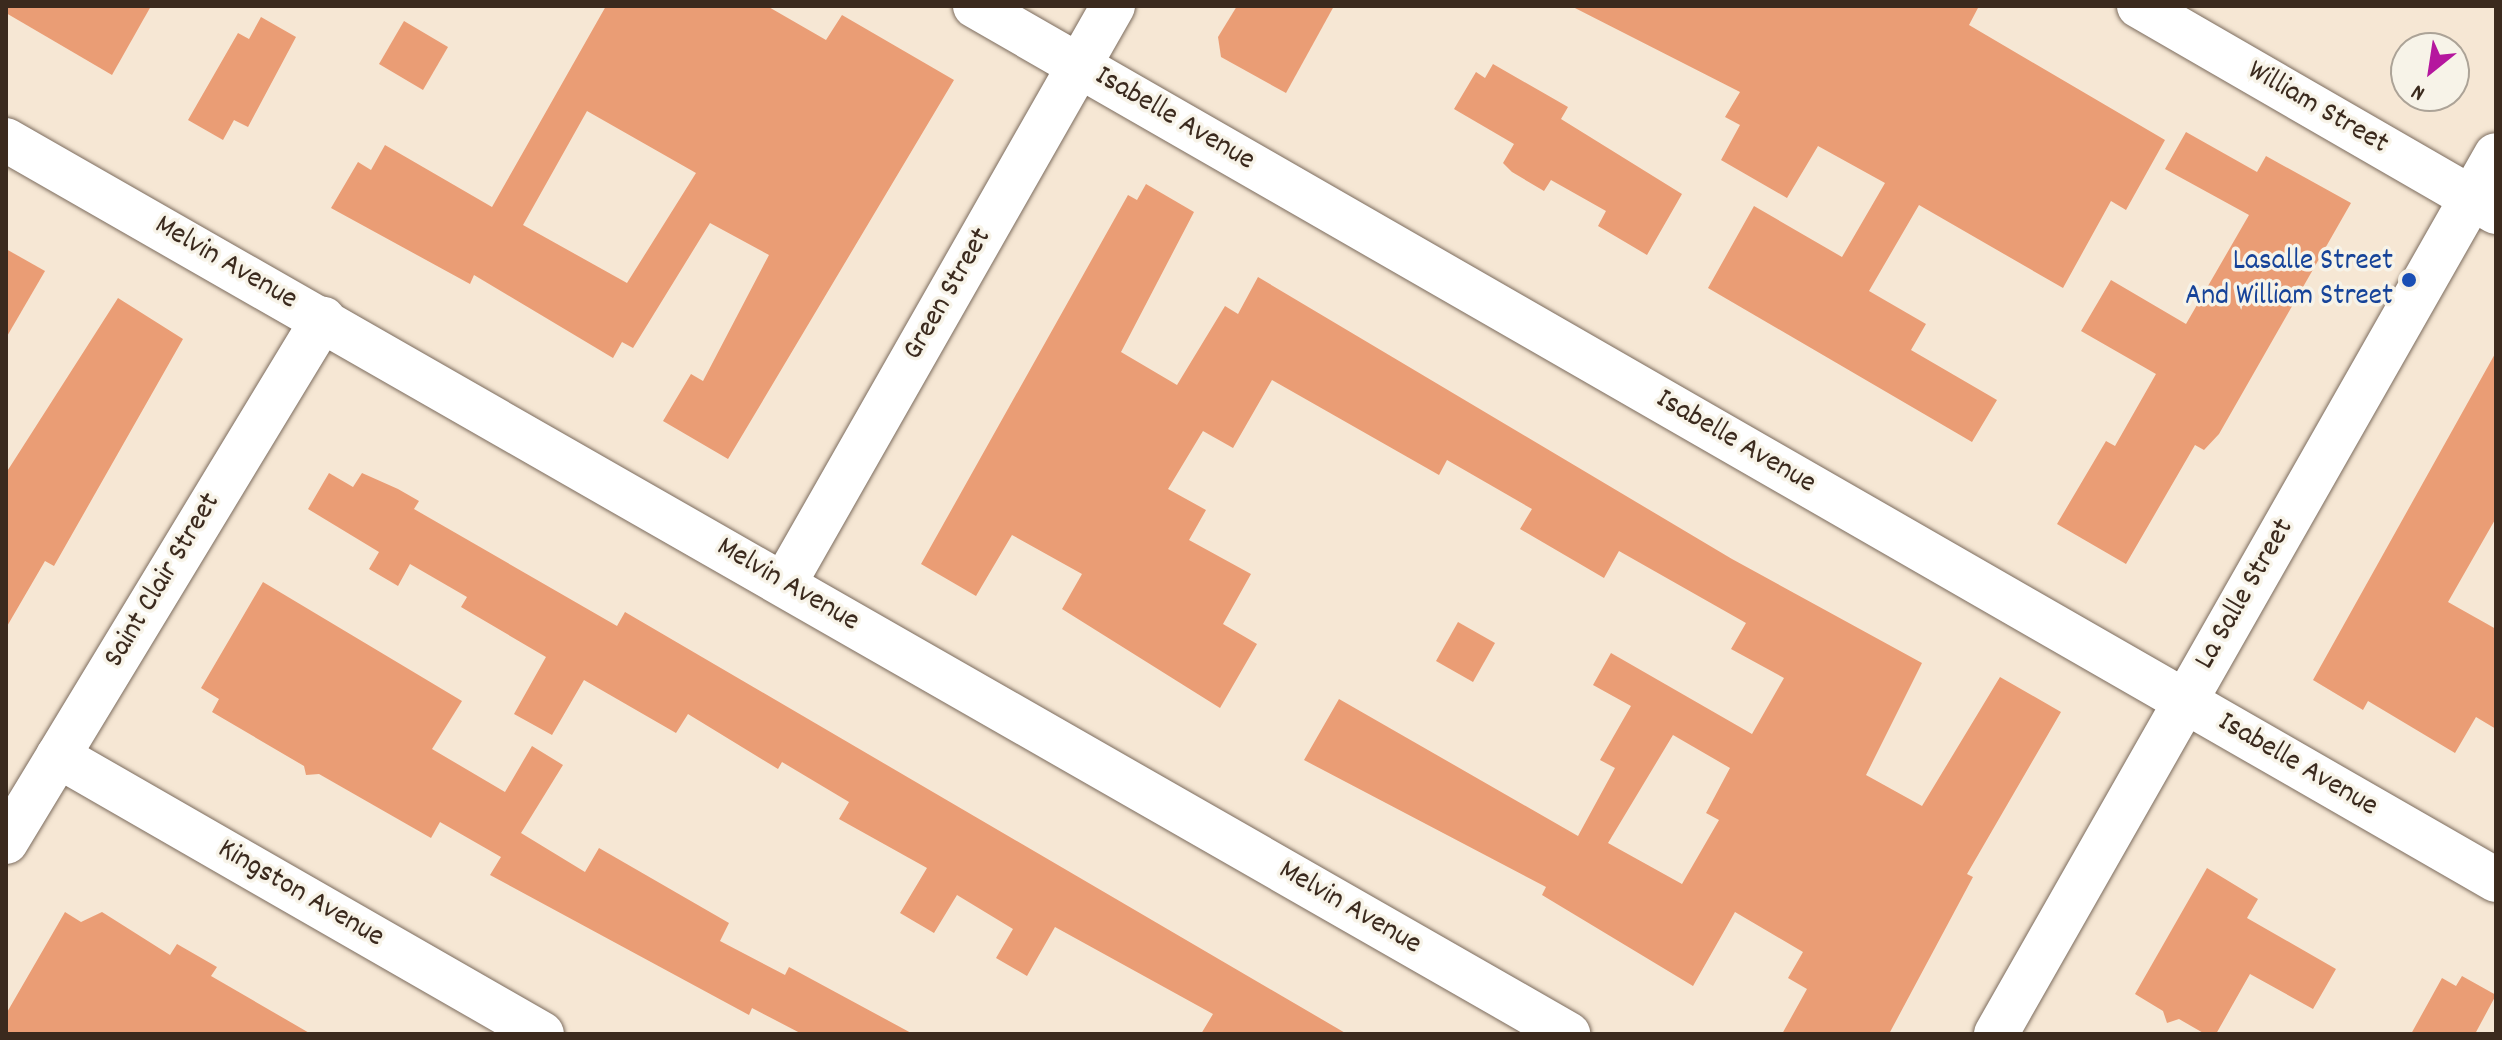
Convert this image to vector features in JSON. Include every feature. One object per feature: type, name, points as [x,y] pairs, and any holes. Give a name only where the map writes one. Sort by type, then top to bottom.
[{"type":"street","name":"Isabelle Avenue","points":[[975,6],[2496,880]]},
{"type":"street","name":"Green Street","points":[[784,584],[1113,6]]},
{"type":"street","name":"William Street","points":[[2139,6],[2484,205]]},
{"type":"street","name":"Melvin Avenue","points":[[6,140],[1568,1034]]},
{"type":"street","name":"La Salle Street","points":[[1996,1034],[2185,702],[2484,205],[2496,155]]},
{"type":"street","name":"Saint Clair Street","points":[[6,842],[323,319]]},
{"type":"street","name":"Kingston Avenue","points":[[58,756],[542,1034]]},
{"type":"building","points":[[6,6],[151,6],[112,75],[6,13]]},
{"type":"building","points":[[606,6],[767,6],[826,40],[842,15],[954,80],[728,459],[663,421],[691,374],[703,381],[769,255],[710,223],[633,348],[622,342],[613,358],[474,275],[470,284],[331,208],[358,162],[371,170],[385,145],[492,207]],"holes":[[[587,111],[696,173],[627,283],[523,225]]]},
{"type":"building","points":[[1237,6],[1334,6],[1286,93],[1221,57],[1218,37]]},
{"type":"building","points":[[1571,6],[1979,6],[1969,25],[2165,140],[2126,210],[2111,201],[2063,288],[1919,205],[1869,291],[1926,324],[1911,350],[1997,400],[1972,442],[1708,288],[1754,206],[1842,257],[1885,183],[1818,146],[1787,198],[1721,160],[1740,125],[1725,117],[1740,92]]},
{"type":"building","points":[[261,17],[296,37],[248,127],[234,120],[223,140],[188,120],[238,33],[249,39]]},
{"type":"building","points":[[404,21],[448,47],[423,90],[379,64]]},
{"type":"building","points":[[1493,64],[1568,107],[1561,119],[1682,194],[1647,255],[1598,226],[1606,211],[1551,180],[1544,191],[1512,172],[1503,163],[1514,144],[1454,109],[1476,72],[1485,78]]},
{"type":"building","points":[[2186,132],[2257,172],[2266,156],[2351,203],[2219,434],[2204,450],[2195,445],[2126,564],[2057,524],[2106,441],[2115,446],[2156,374],[2081,331],[2111,280],[2186,324],[2249,215],[2165,169]]},
{"type":"building","points":[[1146,184],[1194,212],[1121,352],[1177,385],[1225,306],[1238,314],[1258,277],[1732,559],[1922,663],[1866,775],[1922,806],[2000,677],[2061,712],[1967,874],[1973,877],[1889,1034],[1782,1034],[1807,989],[1788,978],[1803,952],[1735,912],[1693,986],[1542,895],[1546,887],[1304,760],[1339,699],[1578,836],[1615,768],[1600,760],[1631,706],[1593,685],[1611,653],[1752,734],[1784,678],[1731,649],[1746,623],[1619,551],[1604,578],[1520,529],[1532,509],[1447,460],[1439,475],[1272,380],[1233,448],[1203,431],[1168,489],[1206,510],[1189,540],[1251,574],[1223,624],[1257,644],[1220,708],[1062,609],[1082,574],[1012,535],[976,596],[921,564],[1128,195],[1137,200]],"holes":[[[1673,735],[1730,768],[1706,813],[1719,820],[1682,884],[1608,843]]]},
{"type":"building","points":[[6,249],[45,271],[6,338]]},
{"type":"building","points":[[118,298],[183,339],[54,566],[45,561],[6,628],[6,473]]},
{"type":"building","points":[[2496,352],[2496,518],[2448,602],[2496,629],[2496,729],[2476,717],[2455,753],[2368,701],[2363,710],[2313,680]]},
{"type":"building","points":[[329,473],[353,487],[362,473],[398,489],[419,501],[414,509],[617,626],[625,612],[1347,1034],[1201,1034],[1213,1014],[1055,927],[1027,976],[996,958],[1013,929],[957,895],[934,933],[900,913],[927,868],[839,819],[849,802],[782,762],[778,769],[688,714],[676,733],[584,680],[552,735],[514,714],[546,657],[461,607],[467,597],[410,564],[398,586],[369,569],[379,552],[308,509]]},
{"type":"building","points":[[263,582],[462,701],[432,749],[505,792],[532,746],[563,765],[521,833],[585,872],[599,848],[729,923],[720,941],[785,975],[789,967],[913,1034],[802,1034],[752,1008],[749,1015],[490,875],[501,857],[440,822],[431,838],[319,774],[306,775],[304,766],[212,712],[219,699],[201,688]]},
{"type":"building","points":[[1458,622],[1495,643],[1473,682],[1436,661]]},
{"type":"building","points":[[2207,868],[2258,899],[2247,918],[2336,969],[2313,1009],[2250,974],[2216,1034],[2205,1034],[2179,1019],[2167,1023],[2163,1011],[2135,994]]},
{"type":"building","points":[[65,912],[81,922],[102,912],[170,955],[177,944],[217,967],[211,976],[311,1034],[6,1034],[6,1014]]},
{"type":"building","points":[[2462,976],[2496,995],[2475,1034],[2411,1034],[2442,978],[2456,986]]},
{"type":"place","name":"Lasalle Street And William Street","points":[[2409,280]]}]
